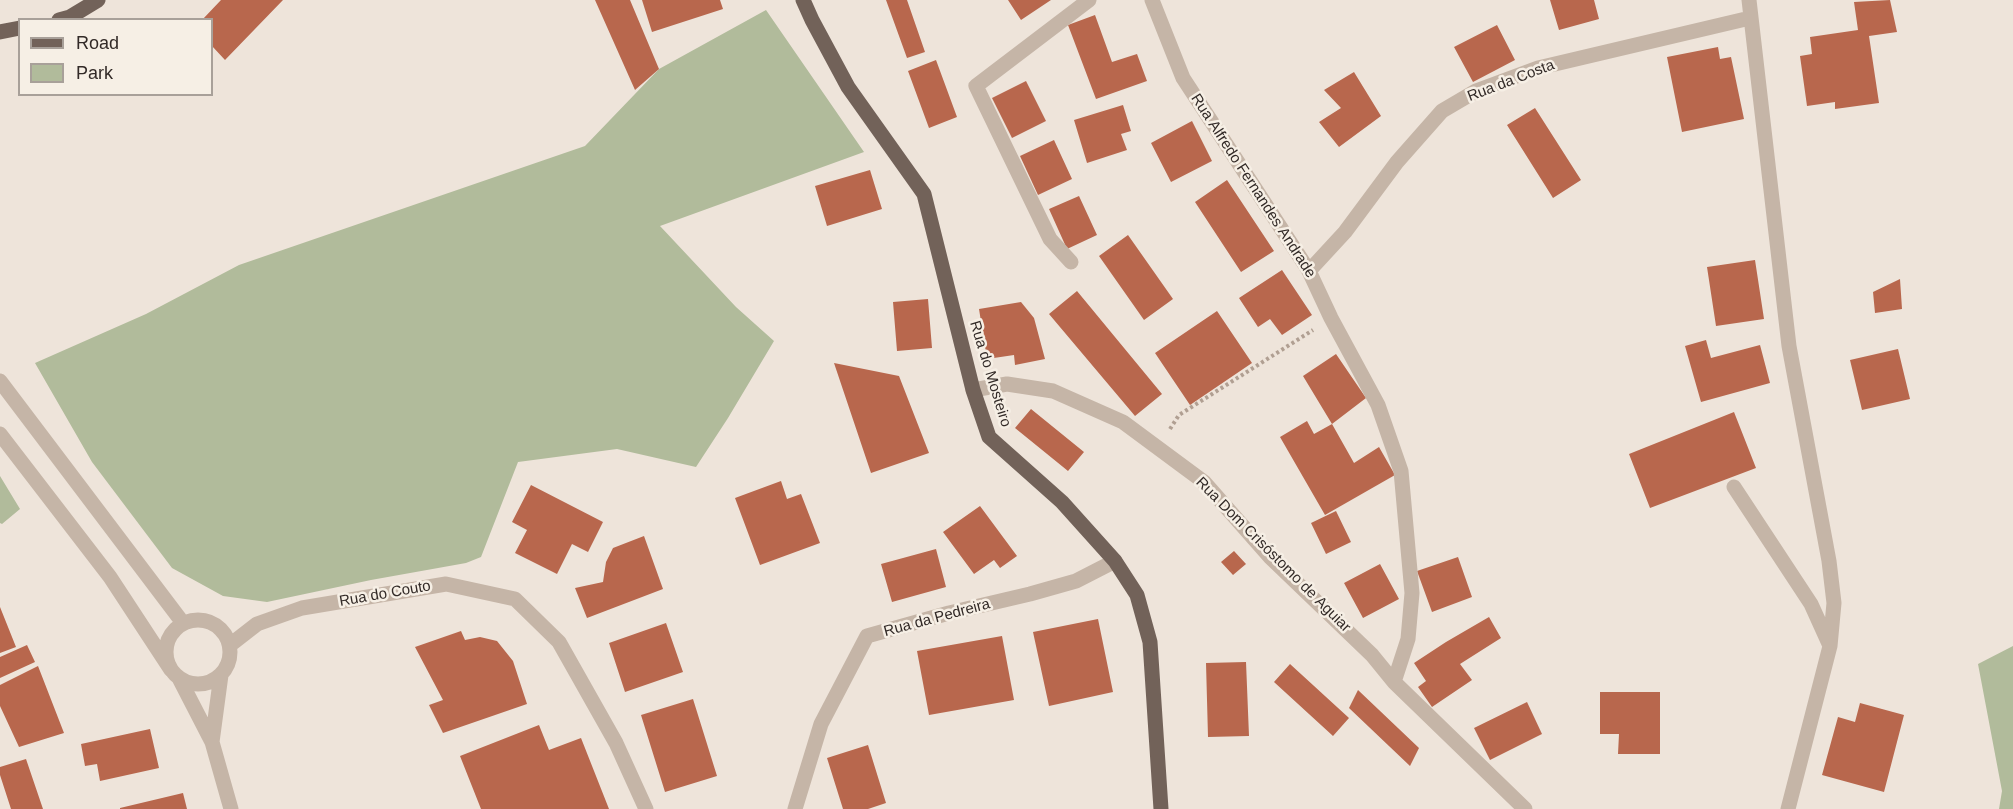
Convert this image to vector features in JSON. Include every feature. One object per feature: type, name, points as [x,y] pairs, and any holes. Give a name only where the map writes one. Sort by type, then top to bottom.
[{"type":"main road","points":[[66,18],[98,0]]},
{"type":"main road","name":"Rua do Mosteiro","points":[[803,0],[848,87],[924,194],[973,390],[989,437],[1062,502],[1115,561],[1137,595],[1150,642],[1161,809]]},
{"type":"main road","points":[[0,32],[18,28]]},
{"type":"street","points":[[1071,262],[1050,239],[976,86],[1089,0]]},
{"type":"street","name":"Rua Alfredo Fernandes Andrade","points":[[1152,0],[1183,78],[1309,271],[1331,318],[1378,405],[1401,471],[1412,593],[1408,639],[1394,682]]},
{"type":"street","points":[[1749,0],[1789,346],[1829,561],[1834,603],[1830,646],[1788,809]]},
{"type":"street","name":"Rua da Costa","points":[[1309,271],[1345,232],[1397,162],[1442,111],[1476,91],[1538,68],[1750,18]]},
{"type":"street","points":[[0,381],[183,623]]},
{"type":"street","name":"Rua Dom Crisóstomo de Aguiar","points":[[973,390],[1007,384],[1053,391],[1123,422],[1204,482],[1270,556],[1372,655],[1394,682],[1525,809]]},
{"type":"street","points":[[0,434],[110,577],[175,674],[196,684],[205,684],[221,675],[228,666],[231,656],[226,636],[212,622],[192,620],[174,630],[168,639],[166,650],[167,660],[175,674],[212,742],[231,809]]},
{"type":"street","points":[[1734,487],[1811,604],[1830,646]]},
{"type":"street","name":"Rua da Pedreira","points":[[798,808],[821,724],[867,636],[1076,581],[1115,561]]},
{"type":"street","name":"Rua do Couto","points":[[230,645],[257,624],[302,608],[435,585],[446,584],[515,599],[559,642],[616,743],[646,809]]},
{"type":"street","points":[[212,742],[221,675]]},
{"type":"path","points":[[1159,449],[1179,416],[1331,318]]},
{"type":"green space","points":[[766,10],[864,152],[660,226],[736,307],[774,341],[696,467],[617,449],[518,462],[481,557],[466,563],[267,602],[223,596],[172,568],[92,462],[35,363],[146,314],[239,265],[585,146],[659,69]]},
{"type":"green space","points":[[0,476],[20,509],[2,524],[0,523]]},
{"type":"green space","points":[[2013,646],[2013,809],[1999,809],[2002,791],[1978,664]]},
{"type":"building","points":[[221,0],[283,0],[225,60],[213,47],[213,18],[204,18]]},
{"type":"building","points":[[595,0],[630,0],[659,69],[635,90]]},
{"type":"building","points":[[642,0],[720,0],[723,9],[652,32]]},
{"type":"building","points":[[886,0],[907,0],[925,52],[907,58]]},
{"type":"building","points":[[1008,0],[1051,0],[1021,20]]},
{"type":"building","points":[[1550,0],[1594,0],[1599,19],[1559,30]]},
{"type":"building","points":[[1890,0],[1897,32],[1869,36],[1879,103],[1835,109],[1835,102],[1807,106],[1800,56],[1812,54],[1810,37],[1858,30],[1854,2]]},
{"type":"building","points":[[1095,15],[1112,62],[1137,54],[1147,81],[1096,99],[1068,25]]},
{"type":"building","points":[[1497,25],[1515,60],[1473,82],[1454,47]]},
{"type":"building","points":[[1718,47],[1720,59],[1731,57],[1744,119],[1682,132],[1667,57]]},
{"type":"building","points":[[936,60],[957,117],[929,128],[908,71]]},
{"type":"building","points":[[1354,72],[1381,116],[1339,147],[1319,122],[1341,108],[1324,90]]},
{"type":"building","points":[[1026,81],[1046,121],[1012,138],[992,98]]},
{"type":"building","points":[[1123,105],[1131,131],[1121,134],[1127,150],[1087,163],[1074,120]]},
{"type":"building","points":[[1535,108],[1581,180],[1553,198],[1507,125]]},
{"type":"building","points":[[1192,121],[1212,161],[1171,182],[1151,143]]},
{"type":"building","points":[[1054,140],[1072,179],[1038,195],[1020,156]]},
{"type":"building","points":[[870,170],[882,209],[827,226],[815,186]]},
{"type":"building","points":[[1227,180],[1274,251],[1241,272],[1195,202]]},
{"type":"building","points":[[1079,196],[1097,235],[1067,249],[1049,209]]},
{"type":"building","points":[[1128,235],[1173,299],[1144,320],[1099,256]]},
{"type":"building","points":[[1755,260],[1764,319],[1716,326],[1707,267]]},
{"type":"building","points":[[1282,270],[1312,315],[1282,335],[1270,319],[1258,327],[1239,298]]},
{"type":"building","points":[[1900,279],[1902,309],[1875,313],[1873,292]]},
{"type":"building","points":[[1077,291],[1162,394],[1135,416],[1049,314]]},
{"type":"building","points":[[928,299],[932,348],[897,351],[893,302]]},
{"type":"building","points":[[1021,302],[1034,318],[1045,359],[1015,365],[1014,355],[987,359],[979,309]]},
{"type":"building","points":[[1217,311],[1252,363],[1190,405],[1155,353]]},
{"type":"building","points":[[1706,340],[1711,358],[1760,345],[1770,383],[1701,402],[1685,346]]},
{"type":"building","points":[[1898,349],[1910,399],[1862,410],[1850,360]]},
{"type":"building","points":[[1336,354],[1366,398],[1332,424],[1303,376]]},
{"type":"building","points":[[834,363],[899,376],[929,453],[871,473]]},
{"type":"building","points":[[1031,409],[1084,452],[1068,471],[1015,428]]},
{"type":"building","points":[[1734,412],[1756,468],[1650,508],[1629,454]]},
{"type":"building","points":[[1307,421],[1314,434],[1332,424],[1354,463],[1379,447],[1395,475],[1325,515],[1280,437]]},
{"type":"building","points":[[781,481],[787,499],[801,494],[820,543],[760,565],[735,498]]},
{"type":"building","points":[[531,485],[603,522],[588,552],[572,544],[557,574],[515,553],[527,530],[512,522]]},
{"type":"building","points":[[980,506],[1017,556],[1000,568],[994,560],[974,574],[943,532]]},
{"type":"building","points":[[1336,511],[1351,542],[1326,554],[1311,523]]},
{"type":"building","points":[[644,536],[663,589],[587,618],[575,588],[603,582],[606,562],[613,548]]},
{"type":"building","points":[[936,549],[946,587],[892,602],[881,564]]},
{"type":"building","points":[[1234,551],[1246,564],[1233,575],[1221,562]]},
{"type":"building","points":[[1458,557],[1472,597],[1432,612],[1417,571]]},
{"type":"building","points":[[1380,564],[1399,599],[1363,618],[1344,583]]},
{"type":"building","points":[[0,607],[16,647],[0,653]]},
{"type":"building","points":[[1489,617],[1501,638],[1460,664],[1472,680],[1432,707],[1418,687],[1426,681],[1414,663]]},
{"type":"building","points":[[1098,619],[1113,692],[1049,706],[1033,632]]},
{"type":"building","points":[[666,623],[683,672],[625,692],[609,643]]},
{"type":"building","points":[[461,631],[465,640],[480,637],[497,641],[513,661],[527,704],[443,733],[429,705],[443,700],[415,647]]},
{"type":"building","points":[[1002,636],[1014,700],[929,715],[917,651]]},
{"type":"building","points":[[27,645],[35,662],[0,678],[0,657]]},
{"type":"building","points":[[1246,662],[1249,736],[1208,737],[1206,663]]},
{"type":"building","points":[[1290,664],[1349,718],[1333,736],[1274,682]]},
{"type":"building","points":[[38,666],[64,733],[19,747],[0,706],[0,685]]},
{"type":"building","points":[[1358,690],[1419,748],[1410,766],[1349,708]]},
{"type":"building","points":[[1600,692],[1660,692],[1660,754],[1618,754],[1619,734],[1600,734]]},
{"type":"building","points":[[693,699],[717,776],[665,792],[641,715]]},
{"type":"building","points":[[1527,702],[1542,734],[1490,760],[1474,728]]},
{"type":"building","points":[[1860,703],[1904,715],[1884,792],[1822,775],[1838,717],[1855,722]]},
{"type":"building","points":[[539,725],[549,750],[581,738],[609,809],[481,809],[460,756]]},
{"type":"building","points":[[150,729],[159,768],[100,781],[97,764],[85,766],[81,744]]},
{"type":"building","points":[[868,745],[886,803],[868,809],[843,809],[827,758]]},
{"type":"building","points":[[26,759],[43,809],[11,809],[0,775],[0,767]]},
{"type":"building","points":[[183,793],[187,809],[120,809],[120,808]]}]
